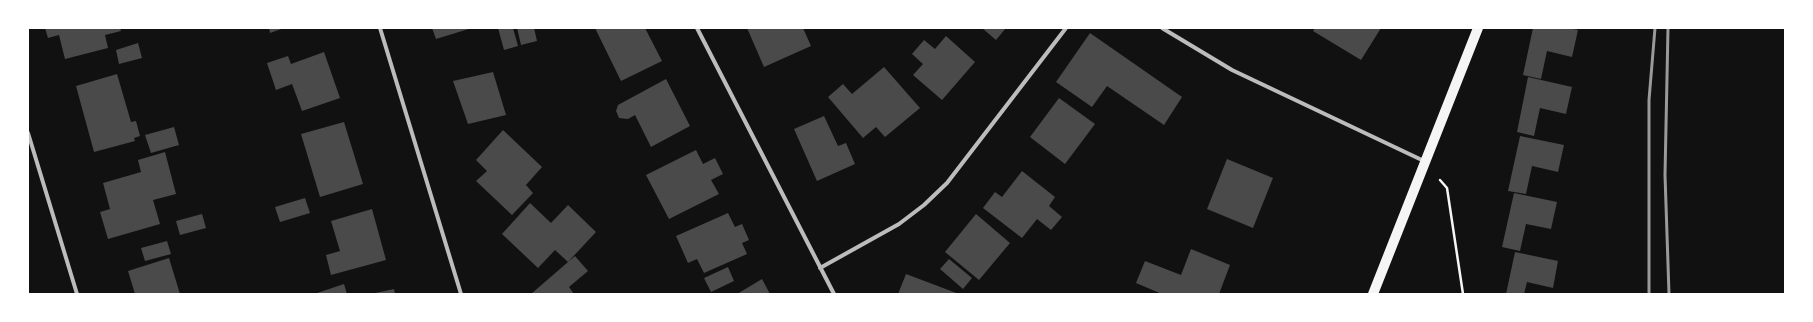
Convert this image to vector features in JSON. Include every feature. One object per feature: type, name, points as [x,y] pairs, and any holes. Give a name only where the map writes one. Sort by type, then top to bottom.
[{"type":"main road","points":[[1372,294],[1478,28]]},
{"type":"street","points":[[380,28],[461,294]]},
{"type":"street","points":[[697,28],[834,294]]},
{"type":"street","points":[[820,268],[898,224],[924,205],[948,183],[1066,28]]},
{"type":"street","points":[[1162,28],[1232,70],[1424,161]]},
{"type":"street","points":[[28,133],[77,294]]},
{"type":"path","points":[[1424,161],[1447,188],[1463,294]]},
{"type":"building","points":[[45,28],[120,28],[121,31],[105,35],[108,48],[65,59],[59,35],[48,38]]},
{"type":"building","points":[[269,28],[284,28],[270,33]]},
{"type":"building","points":[[432,28],[472,28],[436,39]]},
{"type":"building","points":[[498,28],[513,28],[518,46],[504,50]]},
{"type":"building","points":[[517,28],[534,28],[537,41],[521,45]]},
{"type":"building","points":[[595,28],[645,28],[662,61],[621,81]]},
{"type":"building","points":[[747,28],[803,28],[811,46],[764,67]]},
{"type":"building","points":[[982,28],[1006,28],[996,40]]},
{"type":"building","points":[[1315,28],[1381,28],[1361,60],[1313,31]]},
{"type":"building","points":[[1533,28],[1569,28],[1578,30],[1572,57],[1547,51],[1541,79],[1523,75]]},
{"type":"building","points":[[1090,33],[1182,97],[1164,125],[1107,86],[1092,107],[1056,82]]},
{"type":"building","points":[[946,36],[975,62],[942,100],[913,75],[923,64],[912,54],[924,40],[935,49]]},
{"type":"building","points":[[138,43],[142,58],[119,64],[116,50]]},
{"type":"building","points":[[324,52],[340,98],[302,111],[292,84],[276,90],[267,63],[288,56],[291,64]]},
{"type":"building","points":[[884,67],[920,108],[885,137],[876,127],[863,138],[828,97],[843,84],[852,94]]},
{"type":"building","points":[[493,72],[506,115],[468,124],[453,81]]},
{"type":"building","points":[[117,74],[131,122],[136,121],[140,136],[134,138],[135,141],[94,152],[76,86]]},
{"type":"building","points":[[1528,77],[1572,87],[1566,114],[1540,108],[1534,136],[1517,132]]},
{"type":"building","points":[[666,79],[690,126],[651,147],[635,115],[628,119],[619,118],[616,111],[618,105]]},
{"type":"building","points":[[1059,98],[1095,124],[1065,164],[1030,137]]},
{"type":"building","points":[[824,116],[838,146],[846,143],[855,164],[817,181],[794,129]]},
{"type":"building","points":[[344,122],[363,184],[320,197],[301,134]]},
{"type":"building","points":[[174,127],[179,145],[151,153],[145,135]]},
{"type":"building","points":[[503,130],[542,167],[526,185],[533,193],[512,215],[476,181],[487,171],[476,160]]},
{"type":"building","points":[[1520,136],[1564,145],[1558,172],[1532,166],[1526,194],[1508,191]]},
{"type":"building","points":[[696,150],[703,164],[715,158],[723,174],[711,180],[719,194],[669,219],[646,175]]},
{"type":"building","points":[[165,152],[176,194],[153,200],[160,224],[108,239],[100,212],[110,209],[103,183],[141,172],[138,160]]},
{"type":"building","points":[[1227,159],[1273,178],[1253,228],[1207,209]]},
{"type":"building","points":[[1022,171],[1055,197],[1049,206],[1062,217],[1051,230],[1037,219],[1022,238],[983,208],[995,192],[1002,197]]},
{"type":"building","points":[[1514,193],[1557,202],[1551,229],[1526,224],[1520,251],[1502,247]]},
{"type":"building","points":[[305,198],[310,213],[280,222],[275,207]]},
{"type":"building","points":[[530,203],[551,223],[568,205],[596,232],[568,262],[555,250],[538,268],[502,234]]},
{"type":"building","points":[[372,209],[386,260],[331,275],[326,255],[340,251],[331,221]]},
{"type":"building","points":[[728,213],[735,227],[742,224],[749,240],[742,243],[747,254],[704,273],[697,259],[688,263],[676,236]]},
{"type":"building","points":[[202,214],[206,228],[180,235],[176,221]]},
{"type":"building","points":[[976,214],[1010,243],[979,280],[945,252]]},
{"type":"building","points":[[167,241],[171,254],[145,261],[141,248]]},
{"type":"building","points":[[1191,249],[1230,265],[1219,294],[1162,294],[1136,283],[1145,261],[1181,275]]},
{"type":"building","points":[[1515,252],[1558,261],[1553,288],[1527,282],[1524,294],[1506,294]]},
{"type":"building","points":[[575,256],[588,271],[569,287],[574,294],[531,294]]},
{"type":"building","points":[[169,258],[180,294],[135,294],[128,271]]},
{"type":"building","points":[[949,259],[972,278],[963,289],[940,269]]},
{"type":"building","points":[[728,267],[734,281],[711,292],[704,278]]},
{"type":"building","points":[[906,274],[959,294],[898,294]]},
{"type":"building","points":[[762,279],[770,294],[737,294]]},
{"type":"building","points":[[344,284],[347,294],[314,294]]},
{"type":"building","points":[[394,289],[395,294],[375,294],[375,293]]},
{"type":"railway","points":[[1649,294],[1649,100],[1655,28]]},
{"type":"railway","points":[[1668,28],[1665,175],[1669,294]]}]
